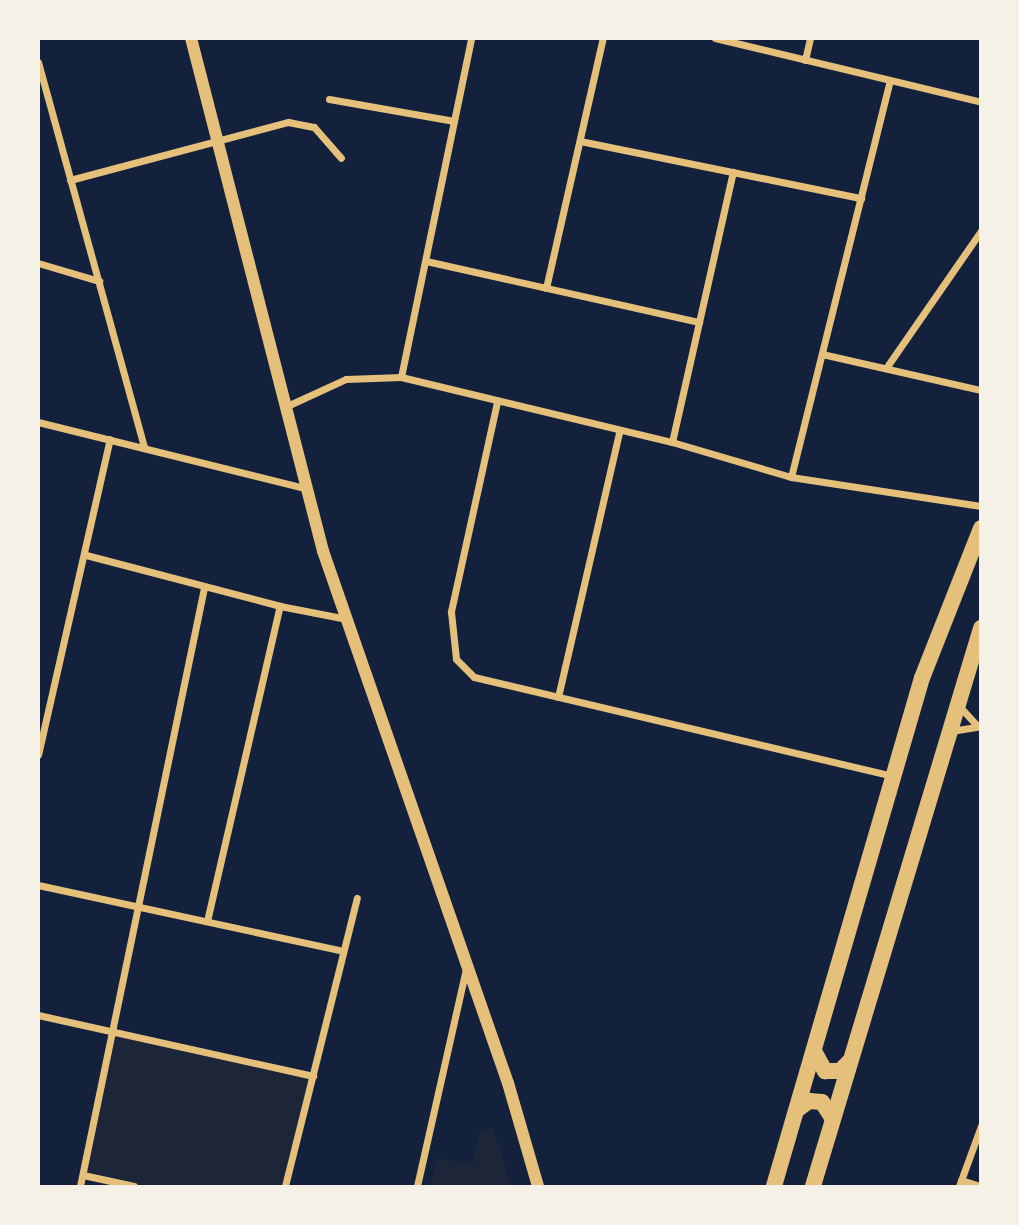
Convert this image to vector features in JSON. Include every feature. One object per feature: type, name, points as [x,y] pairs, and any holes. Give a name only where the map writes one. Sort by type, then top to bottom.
[{"type":"highway","points":[[774,1186],[896,776],[922,678],[981,528]]},
{"type":"highway","points":[[813,1186],[956,698],[981,628]]},
{"type":"highway","points":[[815,1052],[825,1071],[840,1071],[850,1062]]},
{"type":"highway","points":[[798,1109],[809,1101],[822,1102],[833,1118]]},
{"type":"street","points":[[191,38],[323,551],[467,965],[538,1186]]},
{"type":"street","points":[[401,377],[471,38]]},
{"type":"street","points":[[546,288],[603,38]]},
{"type":"street","points":[[715,38],[981,102]]},
{"type":"street","points":[[806,60],[810,38]]},
{"type":"street","points":[[38,62],[144,447]]},
{"type":"street","points":[[791,477],[890,80]]},
{"type":"street","points":[[329,99],[454,121]]},
{"type":"street","points":[[70,180],[297,122],[322,132],[341,158]]},
{"type":"street","points":[[580,141],[860,198]]},
{"type":"street","points":[[672,442],[733,172]]},
{"type":"street","points":[[886,368],[981,231]]},
{"type":"street","points":[[426,261],[699,322]]},
{"type":"street","points":[[38,263],[99,281]]},
{"type":"street","points":[[822,354],[981,390]]},
{"type":"street","points":[[287,406],[346,379],[401,377],[620,432],[672,442],[791,477],[981,506]]},
{"type":"street","points":[[497,402],[451,612],[456,659],[474,677],[896,776]]},
{"type":"street","points":[[38,422],[309,489]]},
{"type":"street","points":[[558,697],[620,432]]},
{"type":"street","points":[[38,755],[86,555],[110,439]]},
{"type":"street","points":[[86,555],[204,588],[347,619]]},
{"type":"street","points":[[80,1186],[204,588]]},
{"type":"street","points":[[207,921],[280,606]]},
{"type":"street","points":[[956,698],[979,726]]},
{"type":"street","points":[[945,735],[957,728],[979,726]]},
{"type":"street","points":[[38,885],[343,951]]},
{"type":"street","points":[[285,1186],[358,898]]},
{"type":"street","points":[[417,1186],[467,965]]},
{"type":"street","points":[[38,1015],[114,1029],[313,1076]]},
{"type":"street","points":[[980,1186],[960,1183],[981,1126]]},
{"type":"street","points":[[83,1175],[134,1186]]},
{"type":"shaded area","points":[[114,1029],[313,1076],[285,1186],[134,1186],[83,1175]]},
{"type":"shaded area","points":[[493,1127],[511,1186],[430,1186],[437,1158],[473,1165],[479,1133]]}]
